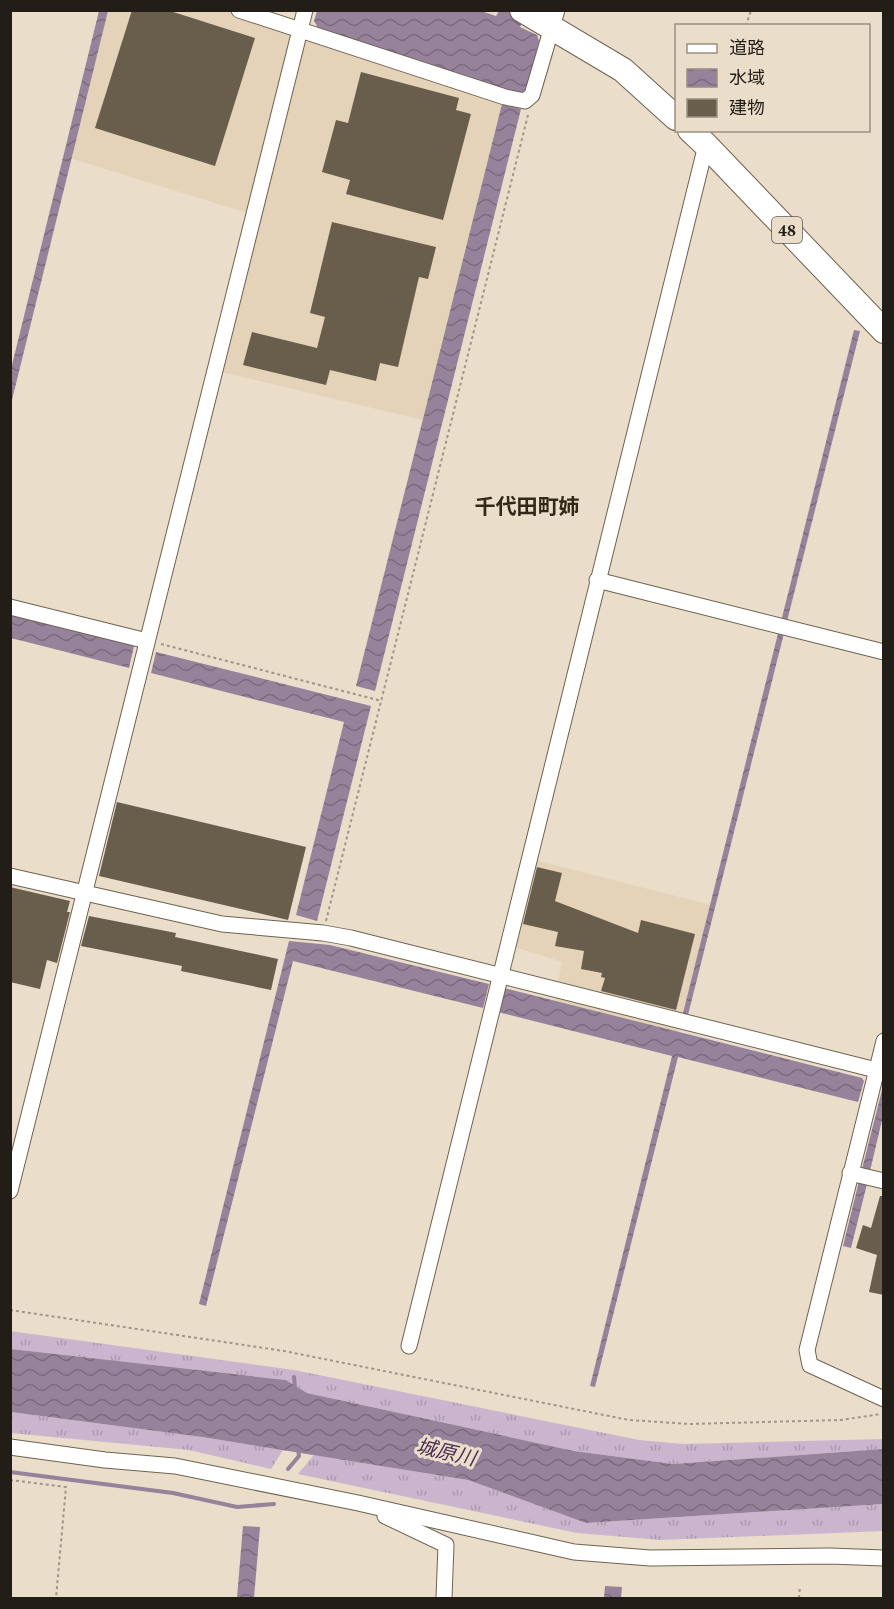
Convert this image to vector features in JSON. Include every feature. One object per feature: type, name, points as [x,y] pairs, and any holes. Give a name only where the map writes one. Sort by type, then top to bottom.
[{"type":"main road","points":[[541,15],[623,70],[675,117]]},
{"type":"main road","name":"48","points":[[698,138],[884,331]]},
{"type":"street","points":[[239,10],[505,97],[525,101],[532,96],[541,15]]},
{"type":"street","points":[[10,1191],[305,10]]},
{"type":"street","points":[[409,1346],[597,580],[698,138]]},
{"type":"street","points":[[597,580],[884,652]]},
{"type":"street","points":[[10,606],[147,640]]},
{"type":"street","points":[[10,876],[222,924],[323,933],[351,938],[876,1070]]},
{"type":"street","points":[[884,1041],[807,1350],[810,1365],[884,1399]]},
{"type":"street","points":[[850,1173],[884,1181]]},
{"type":"street","points":[[10,1447],[105,1460],[175,1466],[358,1503],[574,1552],[650,1558],[830,1556],[884,1558]]},
{"type":"street","points":[[358,1503],[446,1545],[444,1599]]},
{"type":"path","points":[[323,933],[529,110],[525,101]]},
{"type":"path","points":[[147,640],[382,701]]},
{"type":"path","points":[[10,1310],[284,1351],[629,1420],[712,1424],[841,1420],[884,1413]]},
{"type":"path","points":[[10,1480],[66,1487],[56,1599]]},
{"type":"path","points":[[799,1599],[800,1586]]},
{"type":"shaded area","points":[[104,11],[228,11],[504,105],[427,421],[222,372],[260,217],[70,158]]},
{"type":"shaded area","points":[[523,857],[711,905],[677,1039],[553,1007],[562,962],[502,943]]},
{"type":"green space","points":[[10,1331],[294,1370],[639,1440],[684,1444],[883,1439],[883,1449],[673,1464],[574,1451],[307,1393],[286,1380],[11,1349]]},
{"type":"green space","points":[[11,1412],[283,1450],[271,1469],[189,1450],[11,1433]]},
{"type":"green space","points":[[314,1455],[468,1480],[586,1523],[883,1504],[883,1531],[661,1540],[577,1533],[298,1474]]},
{"type":"water","points":[[478,10],[496,16],[499,11],[527,11],[520,27],[537,35],[539,41],[526,91],[521,93],[507,91],[318,28],[314,21],[317,11]]},
{"type":"water","points":[[99,11],[108,11],[11,404],[11,369]]},
{"type":"water","points":[[502,104],[521,109],[375,691],[356,686]]},
{"type":"water","points":[[854,330],[860,331],[688,1015],[683,1013]]},
{"type":"water","points":[[11,615],[134,646],[129,668],[11,638]]},
{"type":"water","points":[[156,652],[371,706],[317,921],[296,915],[344,722],[151,673]]},
{"type":"water","points":[[289,941],[330,945],[489,984],[483,1008],[293,961],[206,1306],[199,1304]]},
{"type":"water","points":[[504,988],[862,1078],[864,1081],[858,1102],[678,1057],[595,1387],[590,1386],[672,1056],[498,1012]]},
{"type":"water","points":[[883,1086],[883,1116],[870,1171],[862,1169]]},
{"type":"water","points":[[859,1181],[867,1184],[851,1248],[843,1246]]},
{"type":"water","name":"城原川","points":[[11,1349],[286,1380],[307,1393],[574,1451],[673,1464],[883,1449],[883,1504],[586,1523],[468,1480],[202,1437],[11,1412]]},
{"type":"water","points":[[243,1526],[260,1527],[254,1598],[237,1598]]},
{"type":"water","points":[[605,1586],[622,1587],[621,1598],[604,1598]]},
{"type":"building","points":[[132,10],[167,10],[255,38],[215,166],[95,128]]},
{"type":"building","points":[[361,72],[459,98],[456,110],[471,114],[443,220],[346,194],[350,180],[322,172],[336,120],[348,123]]},
{"type":"building","points":[[332,222],[436,247],[428,279],[419,277],[398,367],[380,363],[376,381],[330,370],[326,385],[243,365],[252,332],[317,348],[325,317],[310,313]]},
{"type":"building","points":[[117,802],[306,847],[288,920],[99,876]]},
{"type":"building","points":[[537,867],[562,873],[555,901],[638,933],[641,920],[695,934],[676,1010],[601,991],[605,978],[601,977],[602,973],[581,969],[584,951],[555,946],[558,932],[523,924]]},
{"type":"building","points":[[10,887],[70,901],[67,912],[70,912],[57,963],[47,960],[40,989],[10,982]]},
{"type":"building","points":[[89,916],[176,933],[175,937],[278,959],[271,990],[181,971],[182,966],[81,946]]},
{"type":"building","points":[[880,1196],[884,1196],[884,1295],[869,1292],[877,1255],[856,1248],[863,1225],[871,1228]]},
{"type":"waterway","points":[[294,1377],[295,1388]]},
{"type":"waterway","points":[[288,1469],[299,1456],[298,1449]]},
{"type":"waterway","points":[[10,1472],[173,1493],[237,1507],[274,1504]]},
{"type":"district","name":"千代田町姉","points":[[527,507]]}]
